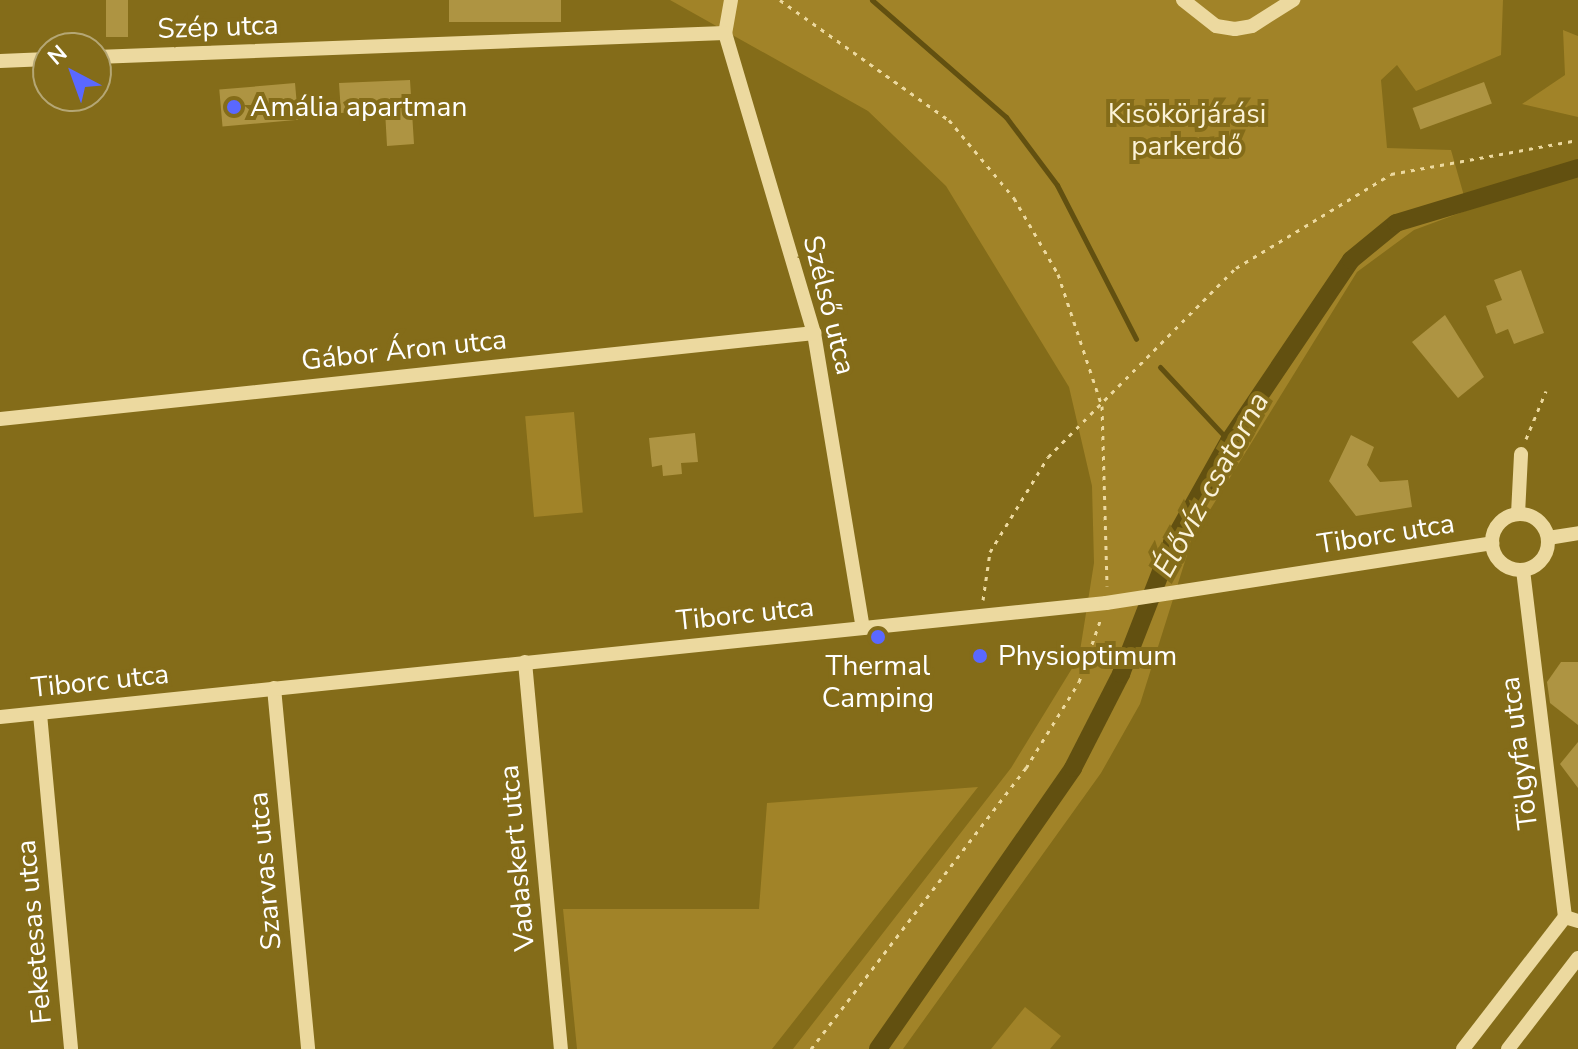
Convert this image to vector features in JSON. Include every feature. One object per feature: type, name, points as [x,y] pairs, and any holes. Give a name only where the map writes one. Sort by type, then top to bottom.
[{"type":"street","name":"Szélső utca","points":[[731,0],[725,33],[814,333],[863,628]]},
{"type":"street","points":[[1183,0],[1216,26],[1235,29],[1252,26],[1293,0]]},
{"type":"street","name":"Szép utca","points":[[112,56],[725,33]]},
{"type":"street","points":[[0,61],[32,60]]},
{"type":"street","name":"Gábor Áron utca","points":[[0,419],[814,333]]},
{"type":"street","points":[[1518,514],[1521,454]]},
{"type":"street","points":[[1518,514],[1542,525],[1548,538],[1541,560],[1523,570],[1502,563],[1492,543],[1496,527],[1518,514]]},
{"type":"street","points":[[1548,538],[1578,533]]},
{"type":"street","name":"Tiborc utca","points":[[0,717],[1106,603],[1492,543]]},
{"type":"street","name":"Tölgyfa utca","points":[[1523,570],[1571,919]]},
{"type":"street","name":"Vadaskert utca","points":[[525,662],[561,1049]]},
{"type":"street","name":"Szarvas utca","points":[[274,688],[308,1049]]},
{"type":"street","name":"Feketesas utca","points":[[40,714],[71,1049]]},
{"type":"street","points":[[1463,1049],[1571,919]]},
{"type":"street","points":[[1508,1049],[1578,958]]},
{"type":"path","points":[[780,0],[949,120],[1014,198],[1058,274],[1102,406],[1106,603],[1079,682],[1026,768],[811,1049]]},
{"type":"path","points":[[980,616],[990,552],[1048,457],[1236,268],[1352,192],[1391,174],[1578,140]]},
{"type":"path","points":[[1521,454],[1546,391]]},
{"type":"green space","name":"Kisökörjárási parkerdő","points":[[670,0],[1503,0],[1501,55],[1416,91],[1397,65],[1381,80],[1387,148],[1451,150],[1468,210],[1414,230],[1357,272],[1192,539],[1140,704],[1101,773],[903,1049],[793,1049],[1011,768],[1079,657],[1094,563],[1092,486],[1069,387],[946,186],[868,111]]},
{"type":"green space","points":[[1563,30],[1578,36],[1578,117],[1522,104],[1565,75]]},
{"type":"green space","points":[[574,412],[583,513],[534,517],[525,416]]},
{"type":"green space","points":[[978,787],[772,1049],[577,1049],[563,909],[759,909],[767,803]]},
{"type":"green space","points":[[1025,1007],[1061,1036],[1050,1049],[991,1049]]},
{"type":"building","points":[[106,0],[128,0],[128,37],[112,37],[112,32],[106,32]]},
{"type":"building","points":[[449,0],[561,0],[561,22],[449,22]]},
{"type":"building","points":[[410,80],[414,144],[387,146],[385,110],[341,113],[339,83]]},
{"type":"building","points":[[1484,82],[1492,104],[1420,130],[1413,108]]},
{"type":"building","points":[[295,83],[298,120],[223,126],[219,90]]},
{"type":"building","points":[[1521,270],[1544,333],[1514,344],[1508,329],[1496,334],[1486,306],[1502,300],[1494,280]]},
{"type":"building","points":[[1445,315],[1484,377],[1458,398],[1412,342]]},
{"type":"building","points":[[695,433],[698,462],[681,463],[682,474],[663,476],[662,465],[652,467],[649,438]]},
{"type":"building","points":[[1351,435],[1374,447],[1367,465],[1380,482],[1408,480],[1412,507],[1356,516],[1329,481]]},
{"type":"building","points":[[1561,662],[1578,662],[1578,725],[1550,703],[1547,682]]},
{"type":"building","points":[[1578,742],[1578,788],[1560,764]]},
{"type":"waterway","points":[[872,0],[1006,117],[1057,185],[1136,339]]},
{"type":"waterway","name":"Élővíz-csatorna","points":[[878,1049],[1073,768],[1121,674],[1172,543],[1229,441],[1351,260],[1396,223],[1578,168]]},
{"type":"waterway","points":[[1160,367],[1229,441]]},
{"type":"place","name":"Amália apartman","points":[[234,107]]},
{"type":"place","name":"Thermal Camping","points":[[878,637]]},
{"type":"place","name":"Physioptimum","points":[[980,656]]}]
